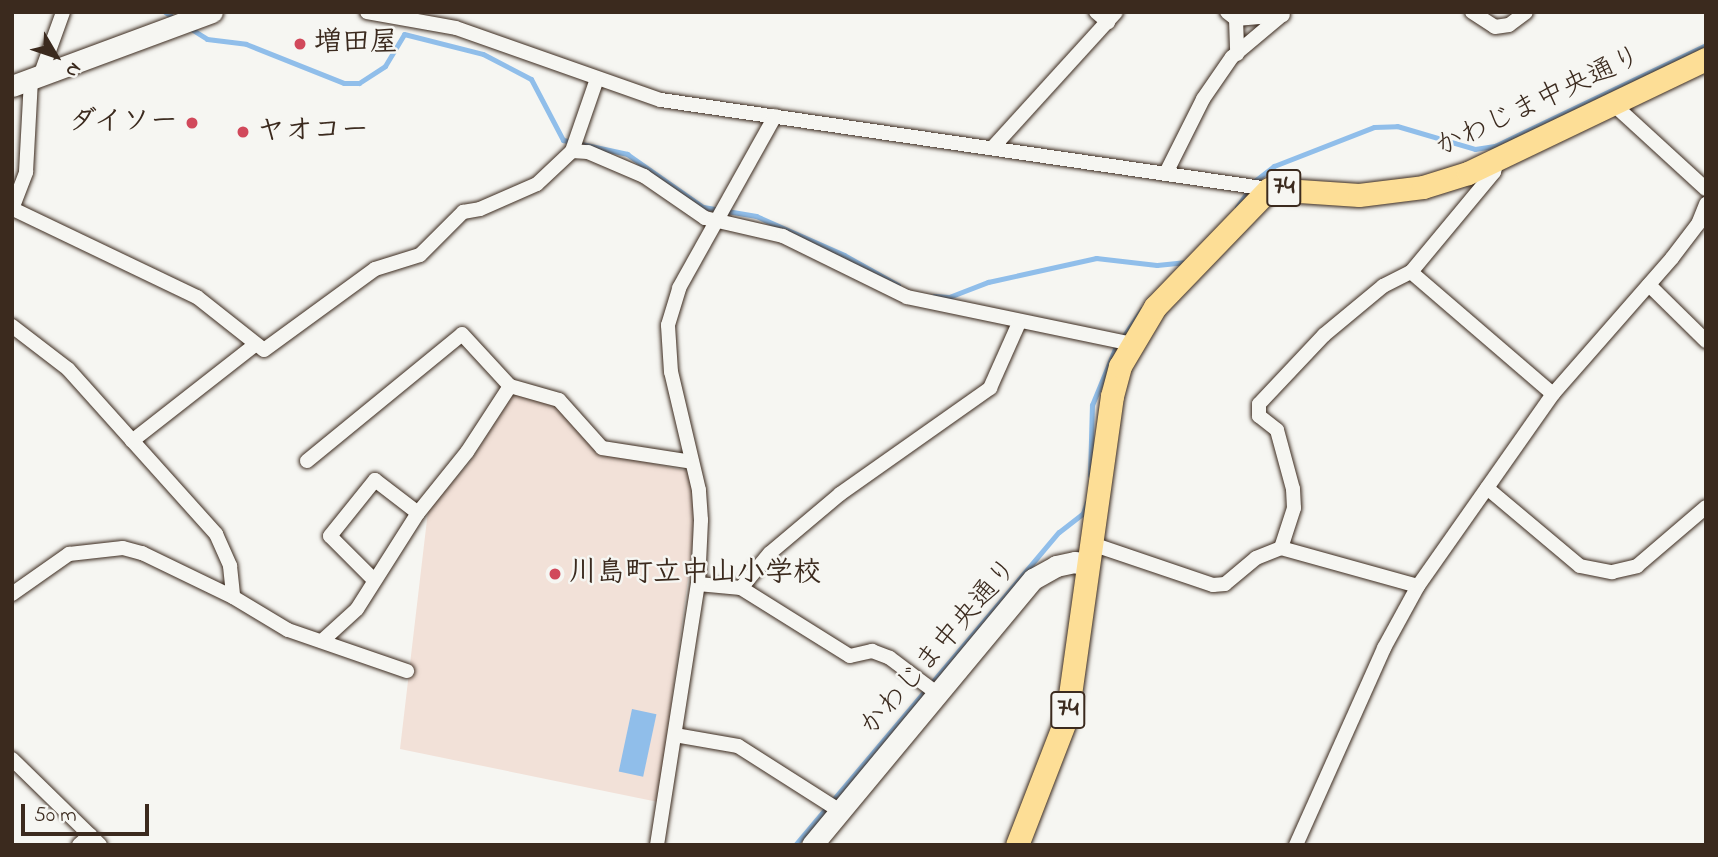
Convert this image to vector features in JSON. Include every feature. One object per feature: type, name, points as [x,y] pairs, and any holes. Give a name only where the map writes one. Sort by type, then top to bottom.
[{"type":"main road","name":"かわじま中央通り","points":[[1269,189],[1338,195],[1391,192],[1468,173],[1706,59]]},
{"type":"main road","name":"74","points":[[1017,845],[1067,716],[1112,396],[1132,344],[1155,307],[1269,189]]},
{"type":"street","points":[[64,12],[27,80],[26,172],[12,209],[197,298],[264,350],[272,347],[375,269],[420,255],[463,212],[480,209],[537,184],[572,151],[597,79]]},
{"type":"street","points":[[27,80],[212,12]]},
{"type":"street","points":[[367,12],[456,28],[661,100],[994,146],[1269,189]]},
{"type":"street","points":[[994,146],[1112,17],[1096,12]]},
{"type":"street","points":[[1472,12],[1495,27],[1509,25],[1525,12]]},
{"type":"street","points":[[1237,54],[1231,15],[1285,14]]},
{"type":"street","points":[[1166,173],[1203,99],[1237,54],[1285,14]]},
{"type":"street","points":[[1612,103],[1706,189]]},
{"type":"street","points":[[657,845],[698,584],[701,520],[692,462],[666,344],[679,288],[775,116]]},
{"type":"street","points":[[572,151],[613,160],[644,176],[692,211],[716,221],[783,236],[907,297],[1019,323],[1132,344]]},
{"type":"street","points":[[1281,548],[1294,508],[1293,489],[1277,430],[1259,416],[1259,404],[1324,335],[1383,286],[1411,272],[1494,172],[1497,160]]},
{"type":"street","points":[[1296,845],[1384,648],[1418,586],[1553,394],[1649,285],[1698,224],[1706,204]]},
{"type":"street","points":[[1411,272],[1553,394]]},
{"type":"street","points":[[1649,285],[1706,341]]},
{"type":"street","points":[[741,588],[770,553],[840,494],[990,388],[1019,323]]},
{"type":"street","points":[[12,326],[68,369],[216,534],[230,566],[233,597]]},
{"type":"street","points":[[307,461],[462,334],[510,386],[559,400],[601,448],[692,462]]},
{"type":"street","points":[[132,441],[256,344]]},
{"type":"street","points":[[322,641],[348,620],[418,513],[467,452],[510,386]]},
{"type":"street","points":[[374,580],[330,536],[375,480],[418,513]]},
{"type":"street","points":[[1487,488],[1580,566],[1612,572],[1637,566],[1706,507]]},
{"type":"street","points":[[12,594],[69,554],[123,548],[142,553],[233,597],[288,630],[407,671]]},
{"type":"street","points":[[1089,555],[1213,585],[1225,584],[1256,558],[1281,548],[1418,586]]},
{"type":"street","name":"かわじま中央通り","points":[[812,845],[1033,579],[1056,566],[1089,555]]},
{"type":"street","points":[[698,584],[741,588],[850,656],[872,651],[890,658],[938,694]]},
{"type":"street","points":[[675,735],[738,746],[840,811]]},
{"type":"street","points":[[12,759],[90,842]]},
{"type":"shaded area","name":"川島町立中山小学校","points":[[515,392],[555,406],[597,452],[688,471],[694,503],[692,549],[658,802],[400,749],[428,511],[470,462]]},
{"type":"water","points":[[632,709],[656,714],[643,777],[619,772]]},
{"type":"waterway","points":[[165,12],[177,20]]},
{"type":"waterway","points":[[188,27],[207,39],[246,44],[344,83],[359,83],[385,66],[404,34],[483,54],[531,79],[563,140],[627,154],[703,207],[756,216],[844,255],[898,285]]},
{"type":"waterway","points":[[1237,207],[1256,180],[1274,166],[1374,127],[1397,126],[1475,149],[1495,146],[1706,45]]},
{"type":"waterway","points":[[934,296],[949,297],[988,282],[1096,258],[1157,265],[1184,262]]},
{"type":"waterway","points":[[1090,475],[1092,405],[1115,349],[1142,309]]},
{"type":"waterway","points":[[795,845],[1059,532],[1083,513],[1087,502]]},
{"type":"place","name":"増田屋","points":[[300,44]]},
{"type":"place","name":"ダイソー","points":[[192,123]]},
{"type":"place","name":"ヤオコー","points":[[243,132]]},
{"type":"place","name":"川島町立中山小学校","points":[[555,574]]}]
